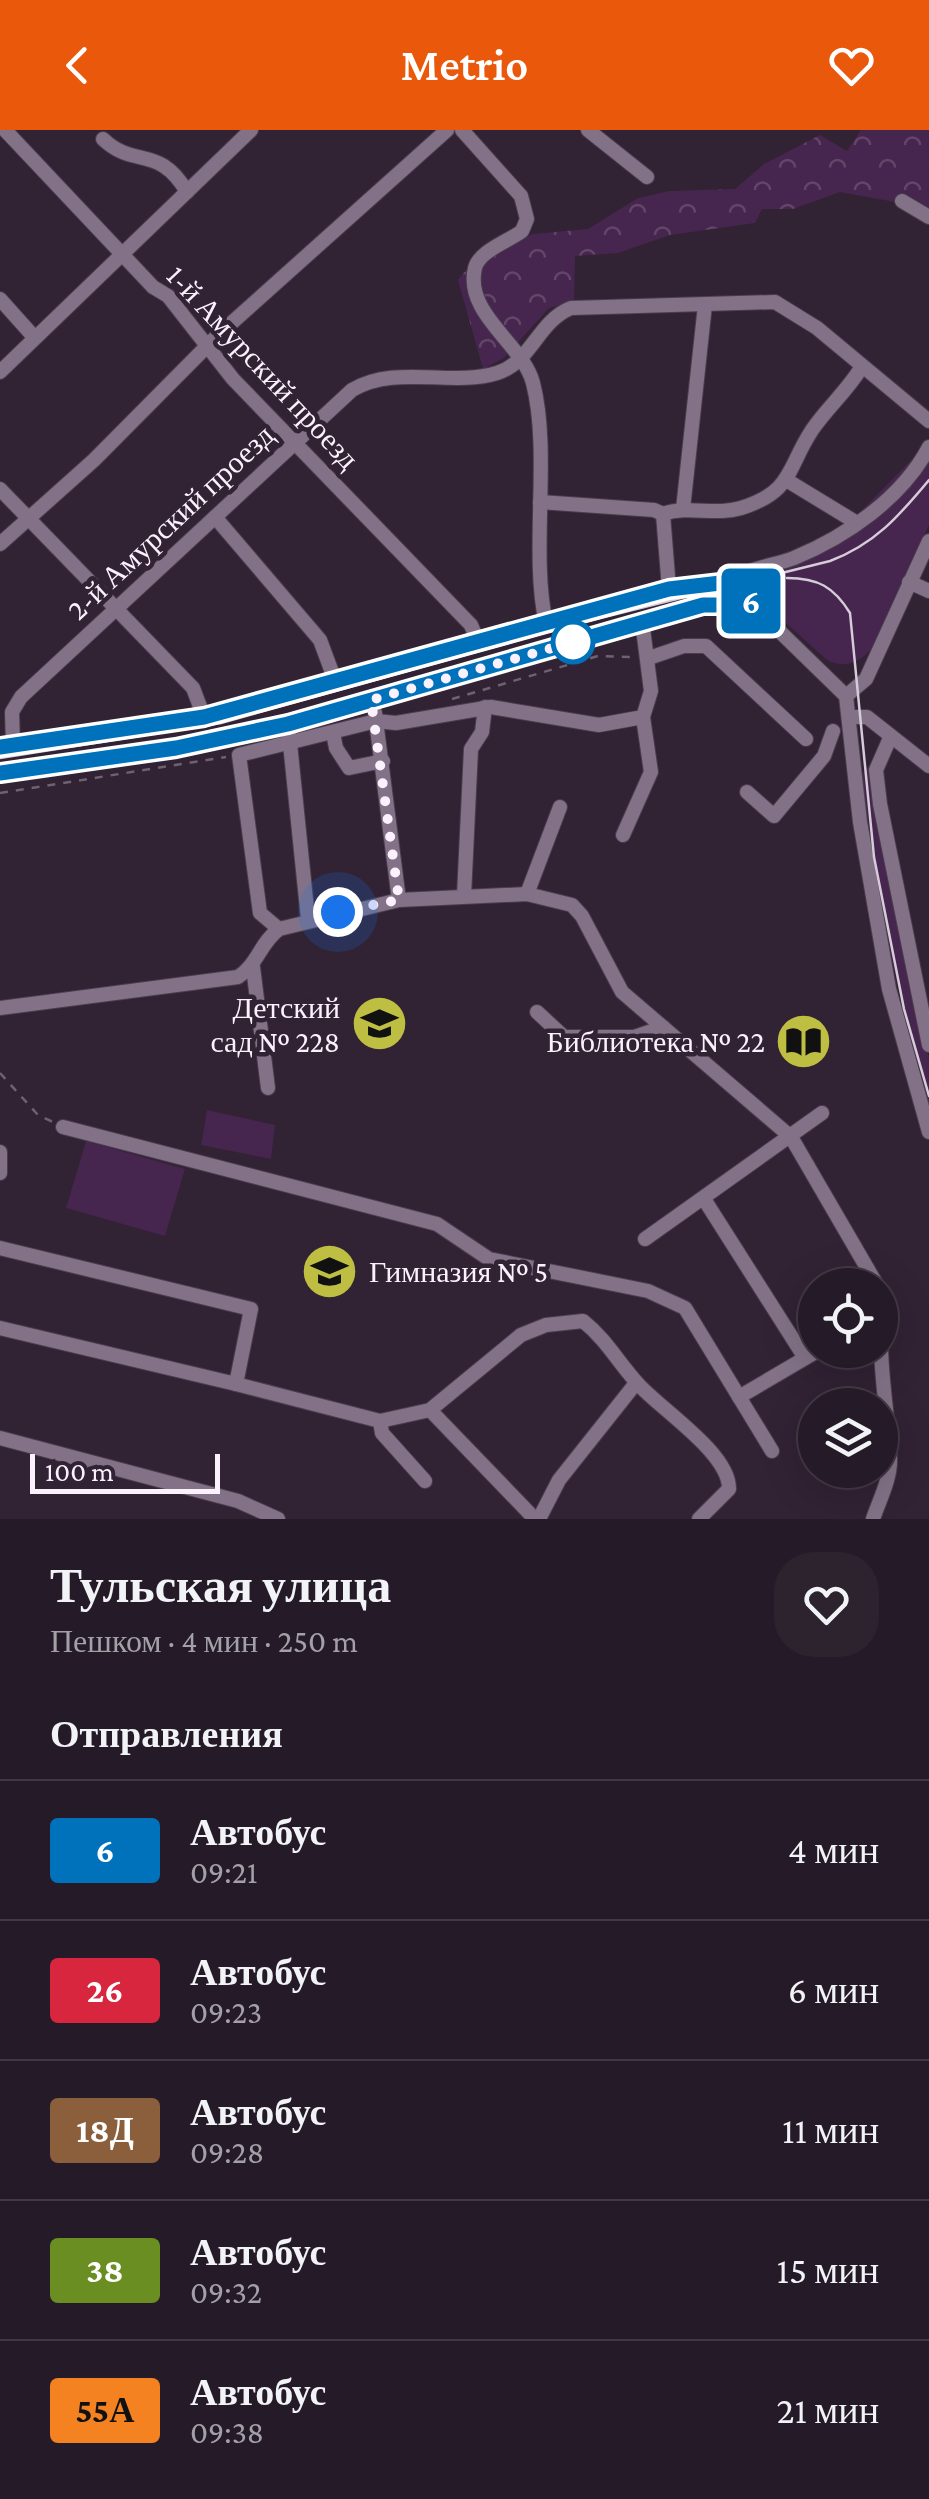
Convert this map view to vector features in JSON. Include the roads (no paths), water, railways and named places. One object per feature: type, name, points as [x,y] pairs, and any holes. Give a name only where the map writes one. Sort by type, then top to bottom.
[{"type":"street","name":"1-й Амурский проезд","points":[[5,130],[152,287],[168,296],[233,379],[471,625],[478,642]]},
{"type":"street","points":[[0,372],[251,130]]},
{"type":"street","points":[[0,544],[94,460],[208,346],[447,130]]},
{"type":"street","points":[[462,130],[522,196],[526,210],[522,230],[481,257],[475,267],[482,307],[533,383],[546,623]]},
{"type":"street","points":[[588,130],[647,177]]},
{"type":"street","points":[[103,138],[118,154],[158,160],[178,177],[187,192]]},
{"type":"street","points":[[902,202],[929,217]]},
{"type":"street","points":[[0,299],[34,337]]},
{"type":"street","points":[[520,359],[553,315],[571,308],[750,302],[782,305],[817,328],[929,422]]},
{"type":"street","points":[[683,508],[705,305]]},
{"type":"street","name":"2-й Амурский проезд","points":[[6,746],[12,712],[21,697],[366,382],[496,374],[520,359]]},
{"type":"street","points":[[540,502],[654,510],[663,514],[683,508],[738,509],[772,494],[788,481],[809,434],[861,368]]},
{"type":"street","points":[[6,746],[204,717],[669,589],[729,582],[738,574],[798,556],[856,523],[904,488],[929,447]]},
{"type":"street","points":[[788,481],[856,523]]},
{"type":"street","points":[[0,489],[193,688],[204,717]]},
{"type":"street","points":[[663,514],[669,589]]},
{"type":"street","points":[[215,518],[320,640],[336,682]]},
{"type":"street","points":[[846,696],[866,680],[929,541]]},
{"type":"street","points":[[729,582],[846,696],[860,822],[890,990],[929,1132]]},
{"type":"street","points":[[910,582],[929,590]]},
{"type":"street","points":[[0,774],[176,748],[288,724],[703,605],[754,605]]},
{"type":"street","points":[[623,835],[650,772],[643,717],[652,691],[642,621]]},
{"type":"street","points":[[649,658],[684,646],[706,646],[806,739]]},
{"type":"street","points":[[371,700],[383,761],[399,900]]},
{"type":"street","points":[[279,929],[260,913],[239,755],[376,721],[396,723],[485,708],[599,725],[643,717]]},
{"type":"street","points":[[464,896],[470,749],[482,732],[485,708]]},
{"type":"street","points":[[849,717],[867,717],[929,766]]},
{"type":"street","points":[[288,724],[308,918]]},
{"type":"street","points":[[747,792],[774,816],[824,756],[832,731]]},
{"type":"street","points":[[333,733],[336,748],[349,768],[383,761]]},
{"type":"street","points":[[890,738],[876,770],[880,804],[929,1045]]},
{"type":"street","points":[[527,894],[560,808]]},
{"type":"street","points":[[268,1088],[253,967],[264,940],[279,929],[308,918],[399,900],[527,894],[572,905],[582,916],[622,992],[791,1137],[867,1268]]},
{"type":"street","points":[[0,1008],[238,977],[253,967]]},
{"type":"street","points":[[537,1012],[564,1037],[634,1037],[663,1027]]},
{"type":"street","points":[[645,1239],[822,1113]]},
{"type":"street","points":[[63,1127],[437,1224],[489,1260],[648,1291],[685,1308],[772,1450]]},
{"type":"street","points":[[0,1152],[0,1173]]},
{"type":"street","points":[[704,1199],[798,1334]]},
{"type":"street","points":[[0,1248],[252,1309],[236,1384]]},
{"type":"street","points":[[0,1328],[380,1420],[430,1410],[521,1335],[546,1325],[583,1321],[605,1338],[636,1383],[718,1459],[729,1476],[728,1489],[699,1519]]},
{"type":"street","points":[[739,1398],[798,1362]]},
{"type":"street","points":[[873,1519],[891,1464],[885,1368]]},
{"type":"street","points":[[430,1410],[439,1424],[537,1519],[560,1480],[636,1383]]},
{"type":"street","points":[[380,1420],[382,1433],[425,1481]]},
{"type":"street","points":[[0,1438],[238,1501],[278,1519]]},
{"type":"tram line","points":[[0,758],[221,723],[576,624],[830,561],[873,537],[929,480]]},
{"type":"tram line","points":[[787,578],[824,586],[850,613],[874,857],[904,1009],[929,1096]]},
{"type":"place","name":"Детский сад № 228","points":[[379,1024]]},
{"type":"place","name":"Библиотека № 22","points":[[804,1041]]},
{"type":"place","name":"Гимназия № 5","points":[[330,1271]]}]
